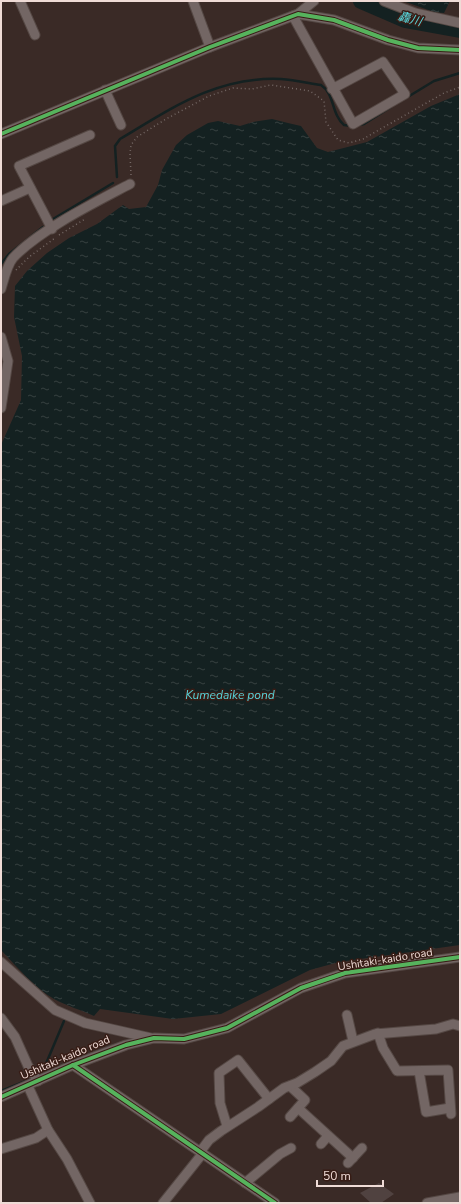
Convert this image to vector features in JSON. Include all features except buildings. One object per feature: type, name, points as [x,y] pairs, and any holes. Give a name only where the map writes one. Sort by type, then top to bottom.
[{"type":"street","points":[[20,1],[35,35]]},
{"type":"street","points":[[193,1],[210,47]]},
{"type":"street","points":[[384,1],[415,13],[460,23]]},
{"type":"street","points":[[1,134],[210,47],[296,15],[310,2]]},
{"type":"street","points":[[296,15],[334,20],[388,40],[418,48],[460,50]]},
{"type":"street","points":[[296,15],[332,89],[353,124],[405,94],[383,62],[332,89]]},
{"type":"street","points":[[105,90],[121,125]]},
{"type":"street","points":[[52,229],[19,166],[90,135]]},
{"type":"street","points":[[1,289],[3,276],[13,258],[52,229],[130,184]]},
{"type":"street","points":[[1,201],[30,188]]},
{"type":"street","points":[[1,337],[8,361],[1,408]]},
{"type":"street","name":"Ushitaki-kaido road","points":[[1,1097],[73,1065],[126,1045],[154,1038],[184,1039],[227,1028],[301,988],[345,973],[460,957]]},
{"type":"street","points":[[1,962],[55,1010],[85,1023],[154,1038]]},
{"type":"street","points":[[347,1015],[353,1041]]},
{"type":"street","points":[[2,1021],[15,1037],[28,1066],[38,1081]]},
{"type":"street","points":[[162,1203],[209,1140],[226,1126],[323,1066],[330,1061],[343,1046],[353,1041],[378,1033],[436,1029],[453,1024],[460,1026]]},
{"type":"street","points":[[378,1033],[383,1048],[398,1071],[419,1072],[448,1070],[451,1111],[426,1112],[419,1072]]},
{"type":"street","points":[[226,1126],[220,1103],[219,1073],[238,1060],[269,1099]]},
{"type":"street","points":[[73,1065],[275,1203]]},
{"type":"street","points":[[28,1086],[48,1130],[67,1159],[86,1202]]},
{"type":"street","points":[[290,1086],[305,1100],[290,1117]]},
{"type":"street","points":[[298,1108],[328,1136],[350,1161],[362,1148]]},
{"type":"street","points":[[1,1149],[36,1138],[48,1130]]},
{"type":"street","points":[[321,1144],[328,1136]]},
{"type":"street","points":[[245,1183],[280,1154],[291,1148]]},
{"type":"street","points":[[427,1203],[460,1197]]},
{"type":"path","points":[[130,184],[131,145],[137,137],[166,119],[209,96],[233,88],[252,89],[270,85],[310,91],[324,101],[326,122],[338,140],[349,142],[362,138],[444,93],[460,87]]},
{"type":"path","points":[[15,271],[43,246],[91,215]]},
{"type":"water","points":[[403,1],[450,1],[444,13],[434,12]]},
{"type":"water","name":"Kumedaike pond","points":[[460,94],[460,945],[339,962],[310,970],[221,1014],[173,1019],[100,1009],[94,1016],[64,1004],[40,989],[1,950],[1,445],[21,400],[22,356],[14,317],[15,286],[27,271],[47,253],[69,238],[97,224],[123,205],[129,209],[146,207],[158,185],[162,170],[176,145],[187,135],[208,123],[218,121],[240,126],[272,119],[301,126],[317,148],[328,152],[367,142],[431,106]]},
{"type":"waterway","name":"轟川","points":[[361,1],[405,20],[460,30]]},
{"type":"waterway","points":[[406,98],[434,81],[460,73]]},
{"type":"waterway","points":[[117,177],[115,146],[120,139],[158,116],[196,96],[216,88],[236,83],[258,79],[281,79],[321,85],[329,94],[340,120],[344,125],[352,126]]},
{"type":"waterway","points":[[359,125],[364,124],[391,107]]},
{"type":"waterway","points":[[53,219],[113,183]]},
{"type":"waterway","points":[[1,264],[9,254],[43,227]]},
{"type":"waterway","points":[[45,1066],[64,1021]]},
{"type":"waterway","points":[[1,1091],[26,1081]]},
{"type":"cycle path","points":[[1,134],[210,47],[298,14],[334,20],[388,40],[418,48],[460,50]]},
{"type":"cycle path","points":[[1,1097],[73,1065],[126,1045],[154,1038],[184,1039],[227,1028],[301,988],[345,973],[460,957]]},
{"type":"cycle path","points":[[73,1065],[275,1203]]}]
